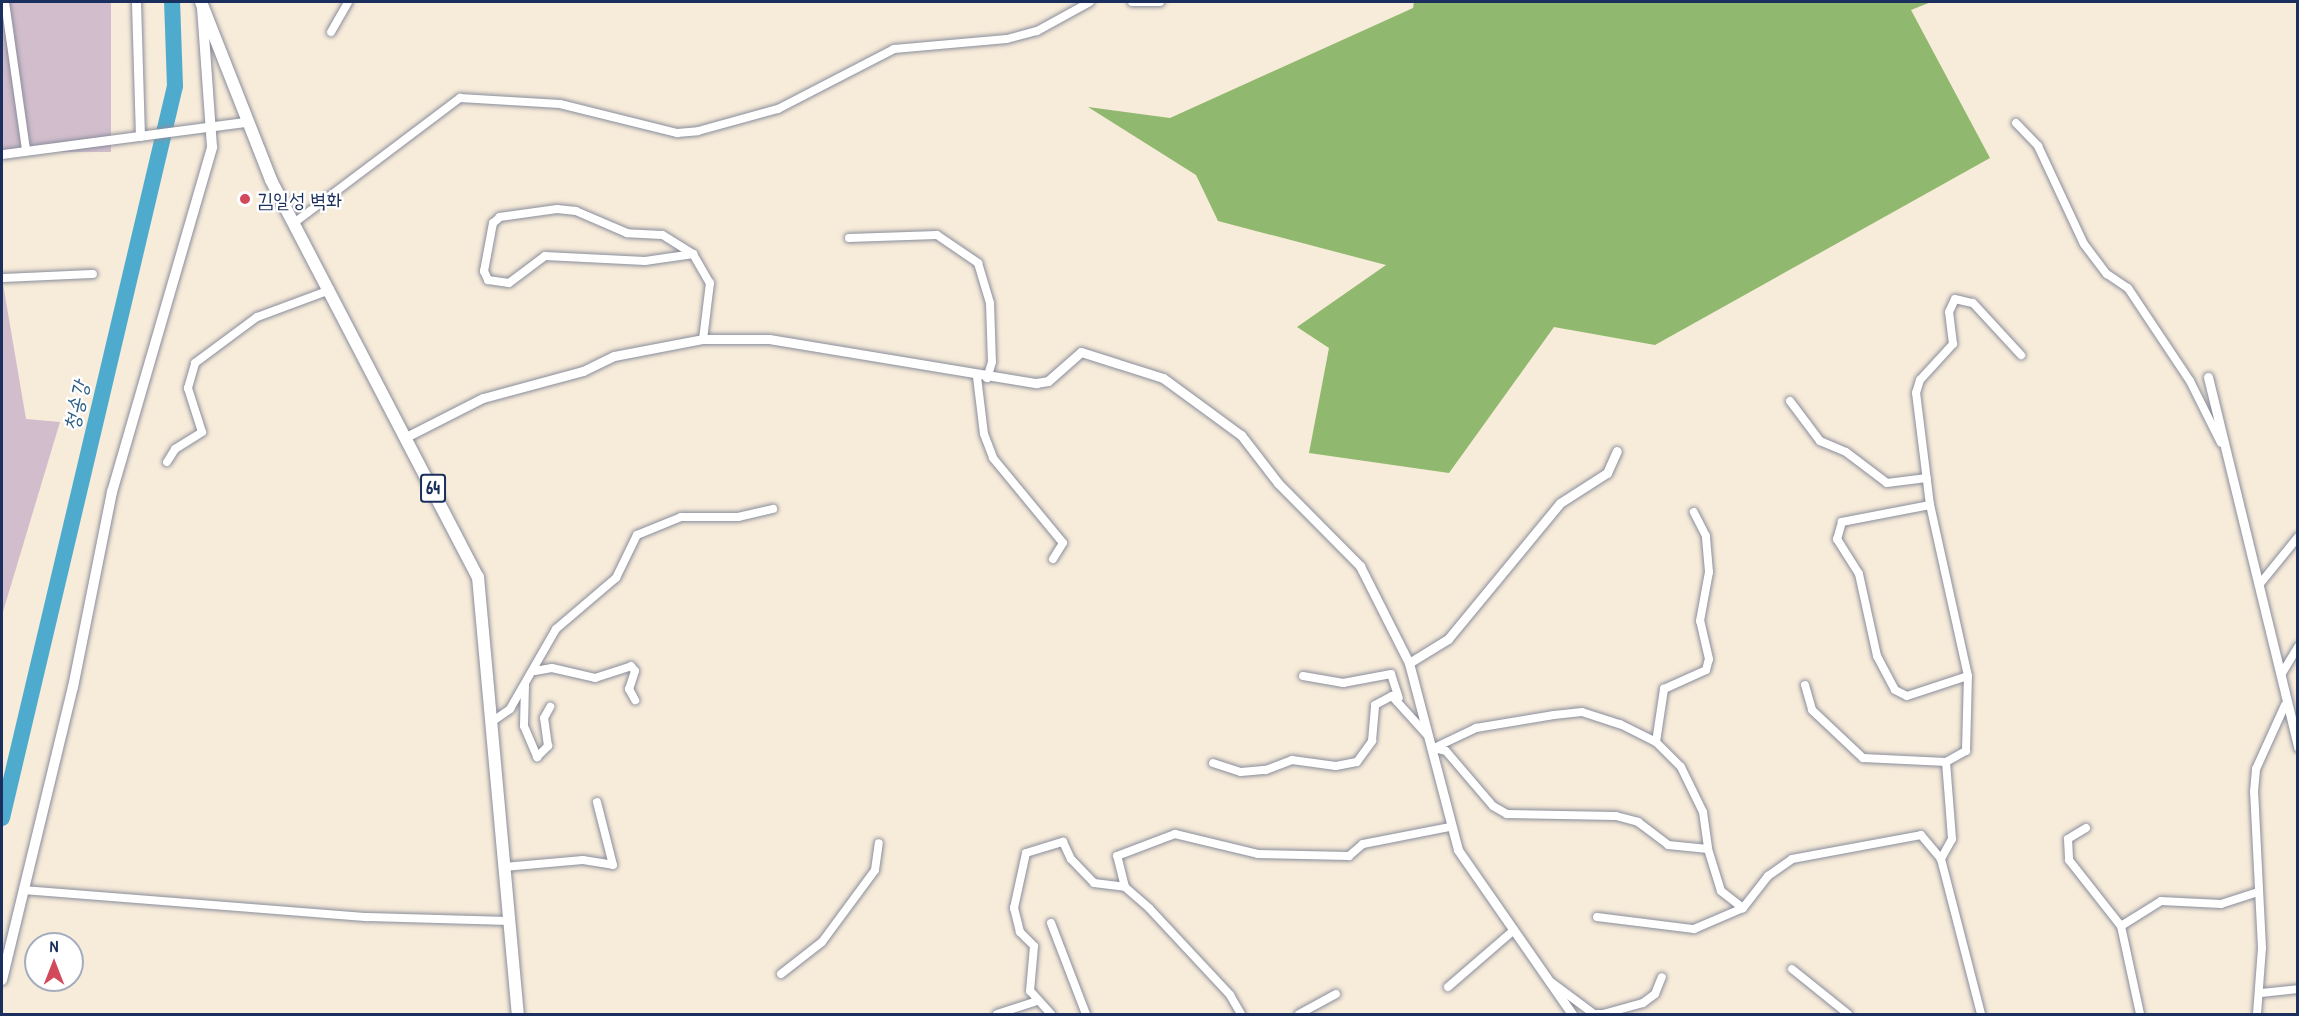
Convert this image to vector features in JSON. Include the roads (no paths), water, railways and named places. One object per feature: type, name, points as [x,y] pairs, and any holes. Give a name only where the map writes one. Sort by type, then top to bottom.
[{"type":"main road","name":"64","points":[[201,2],[246,122],[294,223],[331,290],[478,577],[493,721],[518,1014]]},
{"type":"main road","points":[[2,980],[73,687],[112,492],[201,191],[214,126],[201,2]]},
{"type":"street","points":[[5,2],[26,150]]},
{"type":"street","points":[[136,2],[140,136]]},
{"type":"street","points":[[331,32],[348,2]]},
{"type":"street","points":[[294,223],[460,98],[551,102],[677,133],[698,131],[778,109],[894,49],[1007,39],[1037,31],[1090,2]]},
{"type":"street","points":[[1132,2],[1160,2]]},
{"type":"street","points":[[2,154],[246,122]]},
{"type":"street","points":[[2016,123],[2038,146],[2084,244],[2107,274],[2128,288],[2190,381],[2227,454]]},
{"type":"street","points":[[693,254],[645,261],[545,256],[509,283],[488,280],[484,270],[493,224],[500,217],[557,209],[576,211],[627,233],[662,235],[693,254],[710,283],[703,339]]},
{"type":"street","points":[[849,238],[937,235],[978,263],[985,275],[992,332],[987,378]]},
{"type":"street","points":[[2,279],[93,274]]},
{"type":"street","points":[[167,462],[175,449],[202,432],[188,388],[201,357],[257,317],[331,290]]},
{"type":"street","points":[[1805,685],[1812,711],[1863,758],[1946,762],[1966,751],[1968,676],[1930,505],[1917,393],[1920,380],[1953,344],[1951,303],[1963,299],[1973,303],[2021,355]]},
{"type":"street","points":[[406,437],[483,398],[583,371],[614,356],[703,339],[769,339],[977,377],[1048,381],[1081,351],[1183,388],[1241,435],[1278,483],[1360,566],[1410,663],[1433,743],[1450,827],[1466,865],[1572,1014]]},
{"type":"street","points":[[977,377],[984,434],[993,458],[1063,543],[1053,559]]},
{"type":"street","points":[[2208,377],[2281,675],[2285,705],[2298,747]]},
{"type":"street","points":[[1790,401],[1820,441],[1846,452],[1887,483],[1927,478]]},
{"type":"street","points":[[1410,663],[1448,639],[1560,503],[1607,474],[1617,452]]},
{"type":"street","points":[[1930,505],[1842,522],[1837,539],[1859,574],[1877,656],[1895,690],[1907,696],[1968,676]]},
{"type":"street","points":[[493,721],[535,671],[556,629],[615,578],[637,535],[681,517],[750,516],[772,509]]},
{"type":"street","points":[[1656,742],[1664,689],[1706,670],[1709,659],[1700,621],[1709,572],[1706,536],[1694,512]]},
{"type":"street","points":[[2259,585],[2298,537]]},
{"type":"street","points":[[2281,675],[2298,647]]},
{"type":"street","points":[[535,671],[552,668],[595,678],[631,666],[635,671],[628,689],[634,700]]},
{"type":"street","points":[[1304,676],[1343,683],[1391,674],[1399,698],[1433,743],[1446,751],[1493,806],[1507,814],[1616,816],[1638,822],[1668,845],[1708,849]]},
{"type":"street","points":[[525,685],[524,726],[537,757],[548,746],[544,718],[550,707]]},
{"type":"street","points":[[1213,763],[1241,772],[1266,770],[1292,760],[1336,766],[1357,762],[1372,741],[1375,705],[1380,699],[1399,698]]},
{"type":"street","points":[[2257,1014],[2261,993],[2256,769],[2285,705]]},
{"type":"street","points":[[1433,743],[1476,728],[1582,712],[1656,742],[1681,767],[1703,812],[1708,849],[1721,891],[1743,908]]},
{"type":"street","points":[[1941,859],[1952,839],[1946,762]]},
{"type":"street","points":[[504,867],[583,860],[613,865],[597,802]]},
{"type":"street","points":[[1241,1014],[1221,984],[1125,886],[1117,856],[1175,834],[1258,854],[1349,856],[1363,844],[1450,827]]},
{"type":"street","points":[[2086,828],[2068,839],[2069,860],[2121,926],[2140,1014]]},
{"type":"street","points":[[1598,917],[1694,929],[1743,908],[1768,876],[1792,859],[1921,835],[1941,859],[1982,1014]]},
{"type":"street","points":[[1034,1002],[1034,946],[1014,920],[1026,853],[1063,842],[1071,859],[1094,883],[1125,886]]},
{"type":"street","points":[[781,974],[822,942],[840,909],[875,870],[879,843]]},
{"type":"street","points":[[23,890],[368,917],[509,921]]},
{"type":"street","points":[[2121,926],[2161,901],[2222,904],[2258,892]]},
{"type":"street","points":[[1051,923],[1086,1014]]},
{"type":"street","points":[[1448,987],[1514,930]]},
{"type":"street","points":[[1792,969],[1848,1014]]},
{"type":"street","points":[[1551,982],[1594,1014],[1602,1014],[1643,1003],[1655,994],[1662,977]]},
{"type":"street","points":[[2261,993],[2298,989]]},
{"type":"street","points":[[1299,1014],[1336,994]]},
{"type":"street","points":[[997,1014],[1034,1002]]},
{"type":"street","points":[[1034,1002],[1051,1014]]},
{"type":"waterway","name":"청송강","points":[[2,818],[175,86],[172,2]]},
{"type":"place","name":"김일성 벽화","points":[[245,199]]}]
